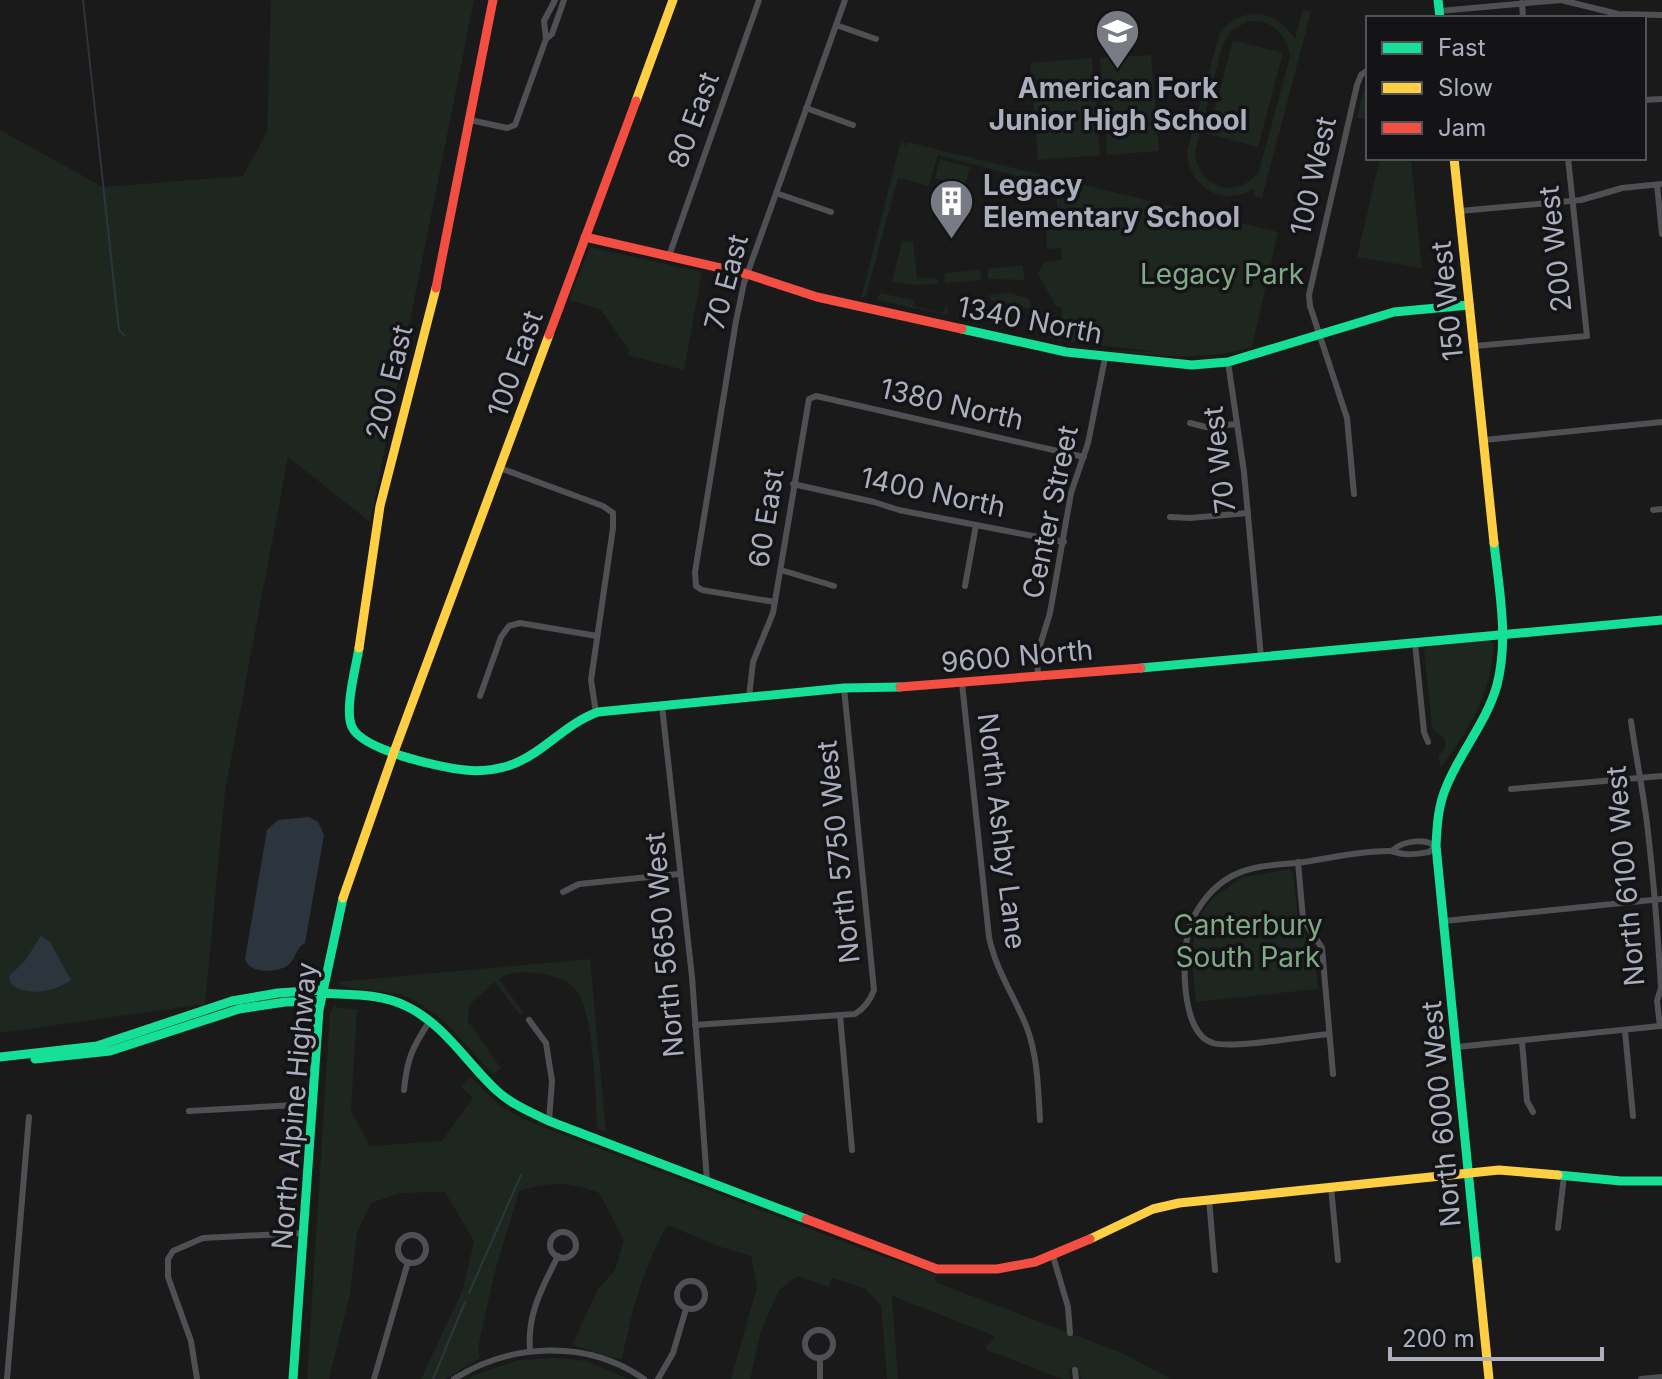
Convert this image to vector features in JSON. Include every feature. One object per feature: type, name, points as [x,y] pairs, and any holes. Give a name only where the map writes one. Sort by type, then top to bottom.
[{"type":"street","name":"200 East","points":[[395,747],[355,735],[349,712],[380,506],[438,280],[493,0]]},
{"type":"street","points":[[546,39],[544,21],[555,0]]},
{"type":"street","points":[[470,120],[512,128],[564,0]]},
{"type":"street","name":"100 East","points":[[395,747],[673,0]]},
{"type":"street","name":"80 East","points":[[669,256],[759,0]]},
{"type":"street","name":"70 East","points":[[775,602],[711,592],[696,586],[695,572],[736,321],[747,274],[845,0]]},
{"type":"street","points":[[1438,0],[1440,15],[1561,0],[1589,2],[1618,14],[1662,15]]},
{"type":"street","points":[[1522,3],[1523,16]]},
{"type":"street","points":[[836,25],[876,39]]},
{"type":"street","name":"100 West","points":[[1354,494],[1350,429],[1310,306],[1311,282],[1364,72]]},
{"type":"street","points":[[806,108],[853,125]]},
{"type":"street","name":"150 West","points":[[1454,160],[1504,634]]},
{"type":"street","name":"200 West","points":[[1474,346],[1587,336],[1568,160]]},
{"type":"street","points":[[1460,211],[1573,201],[1622,188],[1660,184],[1662,234]]},
{"type":"street","points":[[776,193],[831,212]]},
{"type":"street","name":"1340 North","points":[[585,237],[747,274],[817,297],[1105,358],[1192,365],[1228,362],[1407,309],[1469,305]]},
{"type":"street","name":"Center Street","points":[[1038,675],[1037,655],[1050,613],[1071,493],[1084,457],[1105,358]]},
{"type":"street","name":"70 West","points":[[1228,362],[1248,513],[1261,657]]},
{"type":"street","name":"1380 North","points":[[809,399],[816,396],[1084,457]]},
{"type":"street","name":"60 East","points":[[749,697],[753,662],[770,625],[775,602],[809,399]]},
{"type":"street","points":[[1484,440],[1662,422]]},
{"type":"street","points":[[1190,423],[1206,427],[1237,424]]},
{"type":"street","points":[[500,468],[603,506],[613,513],[591,680],[596,713]]},
{"type":"street","name":"1400 North","points":[[793,484],[899,510],[1064,542]]},
{"type":"street","points":[[1653,510],[1662,509]]},
{"type":"street","points":[[1170,517],[1248,513]]},
{"type":"street","points":[[965,586],[976,525]]},
{"type":"street","points":[[781,570],[834,586]]},
{"type":"street","name":"9600 North","points":[[395,747],[452,770],[468,771],[517,763],[568,725],[596,713],[844,688],[962,683],[1662,620]]},
{"type":"street","points":[[480,696],[501,637],[509,626],[520,623],[597,636]]},
{"type":"street","name":"North 6000 West","points":[[1489,1379],[1436,846],[1437,817],[1446,786],[1488,709],[1497,684],[1504,634]]},
{"type":"street","points":[[1415,643],[1424,732],[1428,742]]},
{"type":"street","name":"North Ashby Lane","points":[[962,683],[989,937],[999,973],[1027,1028],[1036,1059],[1040,1120]]},
{"type":"street","name":"North 5750 West","points":[[840,1015],[855,1014],[863,1009],[874,990],[844,688]]},
{"type":"street","name":"North 5650 West","points":[[662,706],[695,1025],[707,1181]]},
{"type":"street","name":"North 6100 West","points":[[1631,721],[1658,900],[1661,988],[1657,1001],[1661,1026]]},
{"type":"street","name":"North Alpine Highway","points":[[293,1379],[321,995],[345,891],[395,747]]},
{"type":"street","points":[[1511,789],[1662,776]]},
{"type":"street","points":[[1329,1034],[1234,1044],[1214,1044],[1203,1038],[1191,1021],[1185,945],[1190,924],[1213,888],[1246,869],[1393,850],[1402,855],[1428,852],[1436,846],[1429,841],[1401,843],[1393,850]]},
{"type":"street","points":[[1298,862],[1303,919],[1322,948],[1333,1074]]},
{"type":"street","points":[[563,892],[579,884],[679,874]]},
{"type":"street","points":[[1444,921],[1658,900]]},
{"type":"street","points":[[0,1059],[110,1051],[239,1009],[321,995],[390,1000],[406,1006],[444,1034],[515,1105],[549,1121],[937,1269],[997,1269],[1053,1256],[1153,1209],[1209,1199],[1526,1170],[1564,1176],[1662,1181]]},
{"type":"street","points":[[695,1025],[840,1015],[852,1150]]},
{"type":"street","points":[[529,1020],[546,1043],[552,1081],[549,1121]]},
{"type":"street","points":[[404,1090],[406,1061],[429,1022]]},
{"type":"street","points":[[1457,1047],[1661,1026]]},
{"type":"street","points":[[1625,1031],[1633,1116]]},
{"type":"street","points":[[1522,1041],[1527,1101],[1533,1112]]},
{"type":"street","points":[[189,1111],[312,1104]]},
{"type":"street","points":[[7,1379],[29,1117]]},
{"type":"street","points":[[1558,1228],[1564,1176]]},
{"type":"street","points":[[1331,1187],[1338,1260]]},
{"type":"street","points":[[1209,1199],[1215,1270]]},
{"type":"street","points":[[197,1379],[190,1338],[168,1277],[168,1259],[173,1251],[203,1238],[303,1233]]},
{"type":"street","points":[[559,1233],[570,1234],[575,1239],[575,1250],[568,1257],[558,1256],[552,1251],[551,1240],[559,1233]]},
{"type":"street","points":[[415,1235],[423,1241],[425,1251],[419,1260],[408,1262],[399,1253],[399,1245],[407,1236],[415,1235]]},
{"type":"street","points":[[530,1350],[531,1315],[558,1256]]},
{"type":"street","points":[[1053,1256],[1065,1295],[1070,1333]]},
{"type":"street","points":[[374,1379],[408,1262]]},
{"type":"street","points":[[686,1281],[697,1281],[704,1289],[705,1299],[698,1308],[686,1309],[678,1301],[678,1289],[686,1281]]},
{"type":"street","points":[[658,1379],[673,1353],[686,1309]]},
{"type":"street","points":[[819,1330],[827,1332],[833,1343],[830,1353],[820,1358],[809,1354],[805,1342],[811,1332],[819,1330]]},
{"type":"street","points":[[454,1379],[485,1362],[530,1350],[577,1352],[617,1364],[644,1379]]},
{"type":"street","points":[[820,1358],[820,1379]]},
{"type":"street","points":[[1075,1370],[1076,1379]]},
{"type":"street","points":[[1641,1379],[1662,1377]]},
{"type":"green space","points":[[271,0],[474,0],[370,522],[288,457],[225,792],[205,1004],[0,1033],[0,130],[103,187],[243,176],[267,132]]},
{"type":"green space","points":[[1303,9],[1311,12],[1262,198],[1254,196],[1255,188],[1231,196],[1210,191],[1194,175],[1187,151],[1220,32],[1239,17],[1259,14],[1279,21],[1295,39]],"holes":[[[1249,21],[1272,26],[1282,35],[1290,57],[1259,171],[1240,186],[1230,188],[1211,182],[1203,174],[1195,152],[1223,44],[1232,30]]]},
{"type":"green space","points":[[1233,40],[1283,53],[1258,147],[1208,134]]},
{"type":"green space","points":[[1151,55],[1159,151],[1107,155],[1100,58]]},
{"type":"green space","points":[[1092,58],[1100,155],[1038,160],[1030,63]]},
{"type":"green space","points":[[1366,80],[1366,120],[1357,118]]},
{"type":"green space","name":"Legacy Park","points":[[901,141],[907,147],[907,142],[1278,232],[1252,347],[1213,355],[1175,356],[1098,350],[1159,352],[1064,341],[1060,321],[1063,309],[1056,306],[1038,274],[1044,262],[1062,260],[1061,248],[1047,249],[1046,230],[1059,229],[1056,193],[1060,190],[1056,191],[1055,186],[938,155],[929,186],[898,178],[866,296],[861,298]]},
{"type":"green space","points":[[940,159],[970,167],[965,186],[935,178]]},
{"type":"green space","points":[[1380,160],[1411,160],[1422,268],[1357,257]]},
{"type":"green space","points":[[913,241],[917,279],[937,278],[938,284],[892,282],[902,242]]},
{"type":"green space","points":[[590,247],[702,272],[684,370],[628,355],[629,350],[601,310],[569,300]]},
{"type":"green space","points":[[1023,265],[1024,280],[988,279],[988,269]]},
{"type":"green space","points":[[980,270],[982,280],[945,283],[944,273]]},
{"type":"green space","points":[[880,293],[914,300],[913,306],[942,313],[948,307],[947,315],[876,300]]},
{"type":"green space","points":[[1010,293],[1028,298],[1033,309],[990,300],[989,295]]},
{"type":"green space","points":[[1047,317],[1054,319],[1061,341],[1044,336]]},
{"type":"green space","points":[[1489,640],[1494,645],[1483,695],[1470,724],[1441,767],[1438,756],[1445,749],[1445,739],[1432,728],[1424,650],[1428,646]]},
{"type":"green space","name":"Canterbury South Park","points":[[1289,869],[1293,873],[1298,921],[1315,952],[1318,989],[1196,1002],[1191,954],[1199,917],[1211,900],[1240,878]]},
{"type":"green space","points":[[590,959],[606,1132],[597,1128],[593,1054],[586,1014],[581,999],[567,982],[530,972],[503,976],[499,979],[523,1012],[520,1015],[495,982],[469,1005],[468,1021],[501,1068],[493,1075],[453,1030],[417,1002],[396,994],[350,988],[337,982]]},
{"type":"green space","points":[[335,1005],[337,1008],[357,1009],[351,1111],[370,1146],[442,1141],[473,1098],[461,1087],[471,1077],[499,1105],[525,1120],[873,1253],[936,1274],[935,1282],[1122,1353],[1171,1379],[1081,1379],[1080,1370],[1069,1369],[1070,1379],[1062,1379],[984,1349],[995,1336],[892,1296],[898,1379],[887,1379],[881,1306],[866,1289],[832,1278],[829,1287],[798,1276],[779,1290],[761,1331],[750,1379],[731,1379],[757,1287],[751,1256],[667,1225],[639,1291],[622,1360],[572,1345],[598,1289],[615,1270],[624,1240],[599,1193],[559,1184],[519,1191],[494,1275],[478,1347],[480,1358],[445,1379],[421,1379],[463,1289],[474,1241],[445,1192],[400,1193],[371,1203],[357,1233],[350,1295],[329,1379],[307,1379],[330,1012]]},
{"type":"green space","points":[[555,1358],[586,1361],[629,1379],[469,1379],[518,1360]]},
{"type":"shaded area","points":[[309,817],[318,822],[324,835],[305,943],[285,967],[268,971],[256,969],[245,959],[267,830],[278,820]]},
{"type":"shaded area","points":[[41,936],[50,942],[71,980],[57,988],[25,991],[11,984],[9,976],[24,962]]},
{"type":"waterway","points":[[83,0],[119,330],[124,335]]},
{"type":"waterway","points":[[469,1293],[521,1175]]},
{"type":"waterway","points":[[433,1379],[465,1302]]},
{"type":"traffic: fast","points":[[1438,0],[1440,16]]},
{"type":"traffic: fast","points":[[962,329],[1066,352],[1192,365],[1228,362],[1394,312],[1469,305]]},
{"type":"traffic: fast","points":[[1477,1261],[1436,846],[1438,815],[1444,793],[1493,698],[1501,667],[1502,614],[1494,543]]},
{"type":"traffic: fast","points":[[1141,668],[1662,620]]},
{"type":"traffic: fast","points":[[359,648],[349,710],[352,727],[359,735],[370,743],[403,756],[471,771],[497,769],[520,761],[574,724],[598,712],[844,688],[900,687]]},
{"type":"traffic: fast","points":[[293,1379],[319,1010],[343,898]]},
{"type":"traffic: fast","points":[[0,1057],[97,1046],[232,1001],[322,990]]},
{"type":"traffic: fast","points":[[321,993],[375,997],[406,1006],[432,1023],[496,1090],[521,1107],[549,1121],[806,1219]]},
{"type":"traffic: fast","points":[[35,1059],[110,1051],[239,1009],[285,1002],[320,1001]]},
{"type":"traffic: fast","points":[[1558,1175],[1662,1181]]},
{"type":"traffic: slow","points":[[636,101],[673,0]]},
{"type":"traffic: slow","points":[[1454,160],[1494,543]]},
{"type":"traffic: slow","points":[[359,648],[380,506],[436,288]]},
{"type":"traffic: slow","points":[[343,898],[549,335]]},
{"type":"traffic: slow","points":[[1090,1239],[1153,1209],[1179,1203],[1499,1170],[1558,1175]]},
{"type":"traffic: slow","points":[[1477,1261],[1489,1379]]},
{"type":"traffic: jam","points":[[436,288],[493,0]]},
{"type":"traffic: jam","points":[[549,335],[636,101]]},
{"type":"traffic: jam","points":[[585,237],[747,274],[817,297],[962,329]]},
{"type":"traffic: jam","points":[[900,687],[1141,668]]},
{"type":"traffic: jam","points":[[806,1219],[937,1269],[997,1269],[1035,1262],[1090,1239]]},
{"type":"place","name":"American Fork Junior High School","points":[[1118,70]]},
{"type":"place","name":"Legacy Elementary School","points":[[952,240]]}]
